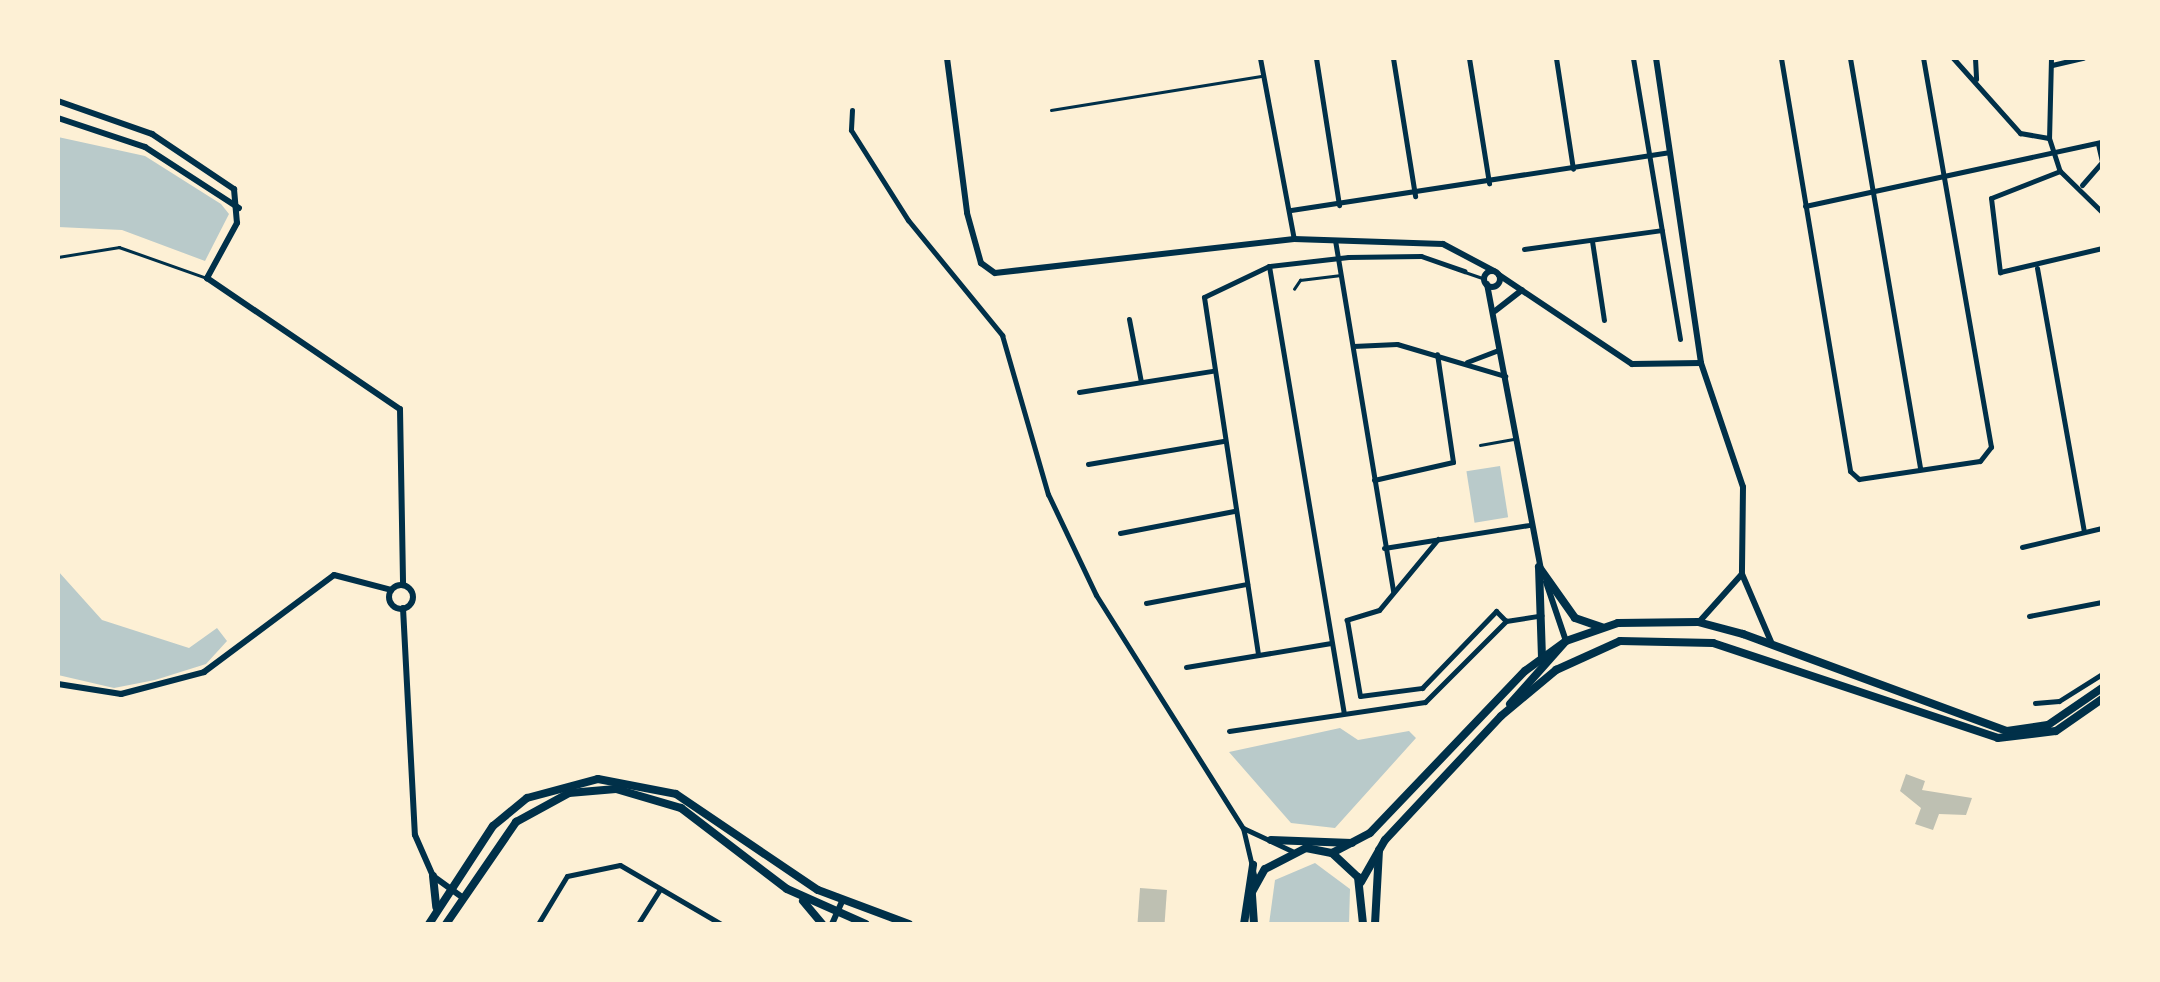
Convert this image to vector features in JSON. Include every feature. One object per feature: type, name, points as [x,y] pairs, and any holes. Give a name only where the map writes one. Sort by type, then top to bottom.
[{"type":"main road","points":[[1539,567],[1542,658]]},
{"type":"main road","points":[[1539,567],[1576,618],[1604,627]]},
{"type":"main road","points":[[1646,620],[1646,639]]},
{"type":"main road","points":[[1250,924],[1256,883],[1292,850],[1332,853],[1358,843],[1542,658],[1566,642],[1604,627],[1646,620],[1698,622],[1773,645],[2008,731],[2048,726],[2102,688]]},
{"type":"main road","points":[[1501,716],[1593,650],[1646,639],[1747,652],[1983,736],[2042,736],[2102,699]]},
{"type":"main road","points":[[1364,923],[1361,882],[1380,846],[1566,642]]},
{"type":"main road","points":[[430,923],[494,826],[528,798],[567,782],[620,779],[696,804],[842,902],[909,924]]},
{"type":"main road","points":[[446,924],[516,822],[594,789],[680,808],[799,896],[866,924]]},
{"type":"main road","points":[[1271,840],[1358,843]]},
{"type":"main road","points":[[1375,924],[1380,846]]},
{"type":"main road","points":[[1332,853],[1361,882]]},
{"type":"main road","points":[[1250,924],[1253,865]]},
{"type":"main road","points":[[430,923],[433,876]]},
{"type":"main road","points":[[799,896],[822,924]]},
{"type":"street","points":[[948,58],[967,213],[986,269],[1294,239],[1443,244],[1474,256],[1491,279],[1530,526],[1539,567],[1566,642]]},
{"type":"street","points":[[1260,58],[1292,210],[1294,239]]},
{"type":"street","points":[[1316,58],[1339,205]]},
{"type":"street","points":[[1393,58],[1415,196]]},
{"type":"street","points":[[1469,58],[1489,183]]},
{"type":"street","points":[[1556,58],[1573,169]]},
{"type":"street","points":[[1633,58],[1680,339]]},
{"type":"street","points":[[1656,58],[1702,363],[1743,487],[1742,574],[1773,645]]},
{"type":"street","points":[[1780,58],[1853,476],[1920,470],[1986,455],[1946,180],[1923,58]]},
{"type":"street","points":[[1850,58],[1920,470]]},
{"type":"street","points":[[1953,58],[2028,140],[2050,138]]},
{"type":"street","points":[[1974,58],[1976,82]]},
{"type":"street","points":[[2083,58],[2051,62],[2050,138],[2060,171],[2082,186],[2102,212]]},
{"type":"street","points":[[58,102],[168,142],[234,189],[240,209],[207,278],[400,409],[402,585],[412,596],[403,608],[415,835],[433,876],[463,898]]},
{"type":"street","points":[[852,110],[851,130],[908,220],[1002,335],[1048,494],[1096,595],[1243,828],[1256,883]]},
{"type":"street","points":[[58,118],[146,147],[240,209]]},
{"type":"street","points":[[1804,206],[2057,157],[2100,143],[2102,161],[2082,186]]},
{"type":"street","points":[[1292,210],[1415,196],[1671,151]]},
{"type":"street","points":[[2060,171],[1990,198],[2007,276],[2102,248]]},
{"type":"street","points":[[1524,249],[1662,230]]},
{"type":"street","points":[[1335,240],[1394,593]]},
{"type":"street","points":[[1592,241],[1604,320]]},
{"type":"street","points":[[1258,654],[1212,371],[1204,297],[1269,266],[1338,259],[1421,256],[1464,271]]},
{"type":"street","points":[[1269,266],[1344,712]]},
{"type":"street","points":[[2037,268],[2084,532]]},
{"type":"street","points":[[1491,279],[1523,290],[1632,364],[1702,363]]},
{"type":"street","points":[[1494,311],[1523,290]]},
{"type":"street","points":[[1129,319],[1141,382]]},
{"type":"street","points":[[1352,346],[1437,354],[1505,376]]},
{"type":"street","points":[[1464,362],[1501,348]]},
{"type":"street","points":[[1374,480],[1453,462],[1437,354]]},
{"type":"street","points":[[1080,392],[1212,371]]},
{"type":"street","points":[[1088,464],[1224,441]]},
{"type":"street","points":[[1120,533],[1235,511]]},
{"type":"street","points":[[1384,548],[1530,526]]},
{"type":"street","points":[[2022,548],[2102,528]]},
{"type":"street","points":[[1438,540],[1379,610],[1347,620],[1362,696],[1422,688],[1496,611],[1506,621]]},
{"type":"street","points":[[1698,622],[1728,600],[1742,574]]},
{"type":"street","points":[[58,684],[121,694],[204,672],[334,575],[391,590],[402,585]]},
{"type":"street","points":[[1146,603],[1247,584]]},
{"type":"street","points":[[391,590],[392,605],[403,608]]},
{"type":"street","points":[[2029,616],[2102,602]]},
{"type":"street","points":[[1229,732],[1425,702],[1506,621],[1516,616],[1542,616]]},
{"type":"street","points":[[1186,667],[1332,643]]},
{"type":"street","points":[[2035,703],[2059,701],[2102,674]]},
{"type":"street","points":[[1243,828],[1292,850]]},
{"type":"street","points":[[538,924],[567,876],[599,865],[620,864],[721,924]]},
{"type":"street","points":[[638,924],[660,888]]},
{"type":"street","points":[[832,924],[842,902]]},
{"type":"street","points":[[697,924],[704,914]]},
{"type":"lane","points":[[1051,110],[1264,76]]},
{"type":"lane","points":[[58,257],[118,247],[207,278]]},
{"type":"lane","points":[[1464,271],[1491,279]]},
{"type":"lane","points":[[1294,289],[1340,275]]},
{"type":"lane","points":[[1480,445],[1516,439]]},
{"type":"shaded area","points":[[58,137],[145,156],[221,204],[229,214],[205,261],[122,230],[58,227]]},
{"type":"shaded area","points":[[1500,466],[1508,517],[1475,523],[1466,471]]},
{"type":"shaded area","points":[[58,571],[102,620],[189,648],[217,628],[227,641],[206,664],[155,680],[114,688],[58,675]]},
{"type":"shaded area","points":[[1340,728],[1358,740],[1409,731],[1416,738],[1335,828],[1291,823],[1229,752]]},
{"type":"shaded area","points":[[1315,863],[1350,889],[1349,924],[1269,924],[1275,880]]},
{"type":"building","points":[[1906,774],[1925,781],[1922,790],[1972,798],[1966,815],[1939,814],[1933,830],[1915,824],[1921,808],[1900,791]]},
{"type":"building","points":[[1140,888],[1167,890],[1165,924],[1137,924]]}]
